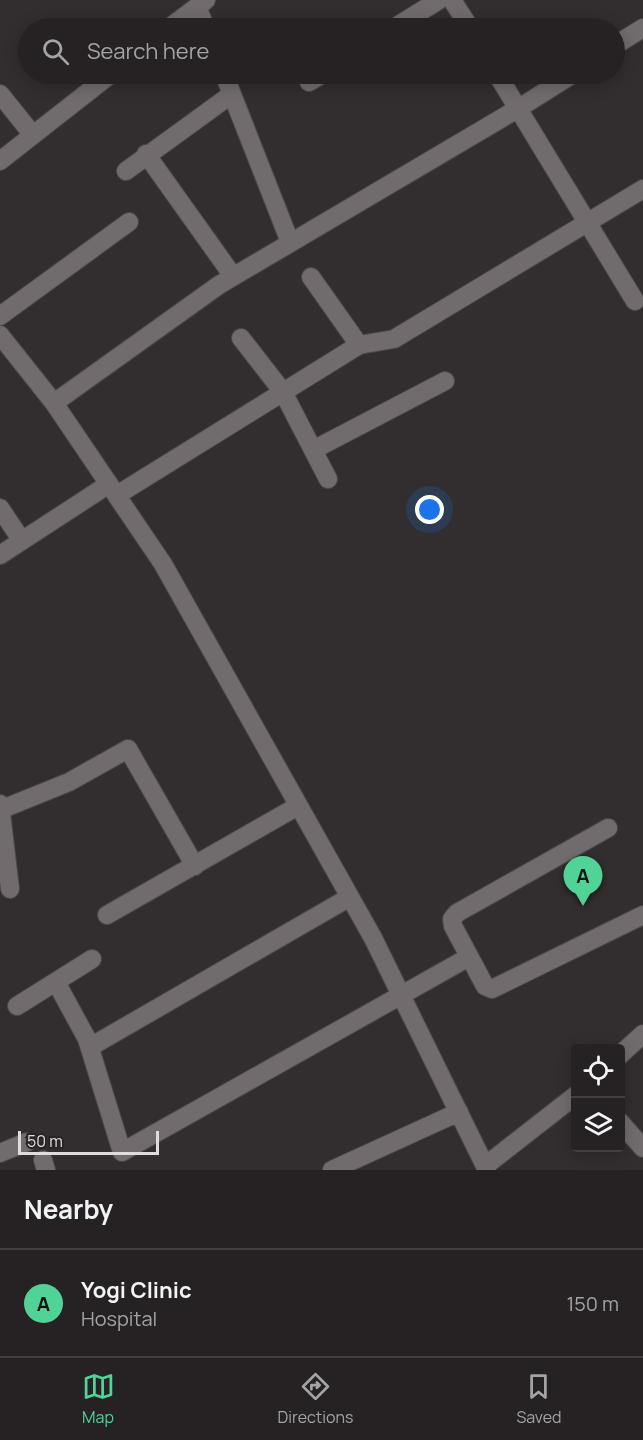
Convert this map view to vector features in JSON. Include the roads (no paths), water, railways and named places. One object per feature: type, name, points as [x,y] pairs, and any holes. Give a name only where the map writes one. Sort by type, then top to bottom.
[{"type":"street","points":[[410,18],[439,0]]},
{"type":"street","points":[[452,0],[464,18]]},
{"type":"street","points":[[182,18],[202,3],[204,18]]},
{"type":"street","points":[[625,40],[643,28]]},
{"type":"street","points":[[0,161],[98,84]]},
{"type":"street","points":[[228,84],[290,242]]},
{"type":"street","points":[[503,84],[635,302]]},
{"type":"street","points":[[54,403],[233,276],[557,84]]},
{"type":"street","points":[[0,94],[33,135]]},
{"type":"street","points":[[126,171],[146,154],[232,94]]},
{"type":"street","points":[[146,154],[233,276]]},
{"type":"street","points":[[0,555],[283,392],[359,345],[394,339],[643,189]]},
{"type":"street","points":[[0,316],[129,222]]},
{"type":"street","points":[[311,277],[359,345]]},
{"type":"street","points":[[0,335],[54,403],[163,564],[350,897],[486,1168],[572,1098]]},
{"type":"street","points":[[241,338],[283,392],[328,478]]},
{"type":"street","points":[[313,450],[445,381]]},
{"type":"street","points":[[0,508],[22,541]]},
{"type":"street","points":[[0,810],[69,782],[128,749],[195,866]]},
{"type":"street","points":[[0,804],[10,890]]},
{"type":"street","points":[[107,915],[298,806]]},
{"type":"street","points":[[608,828],[457,913],[452,919],[453,926],[486,986],[492,988],[643,915]]},
{"type":"street","points":[[90,1047],[350,897]]},
{"type":"street","points":[[56,982],[90,1047],[122,1152],[469,957]]},
{"type":"street","points":[[17,1006],[92,959]]},
{"type":"street","points":[[625,1051],[643,1034]]},
{"type":"street","points":[[332,1170],[459,1112]]},
{"type":"street","points":[[625,1127],[643,1148]]},
{"type":"street","points":[[0,1153],[27,1142]]},
{"type":"place","name":"Yogi Clinic","points":[[583,906]]}]
